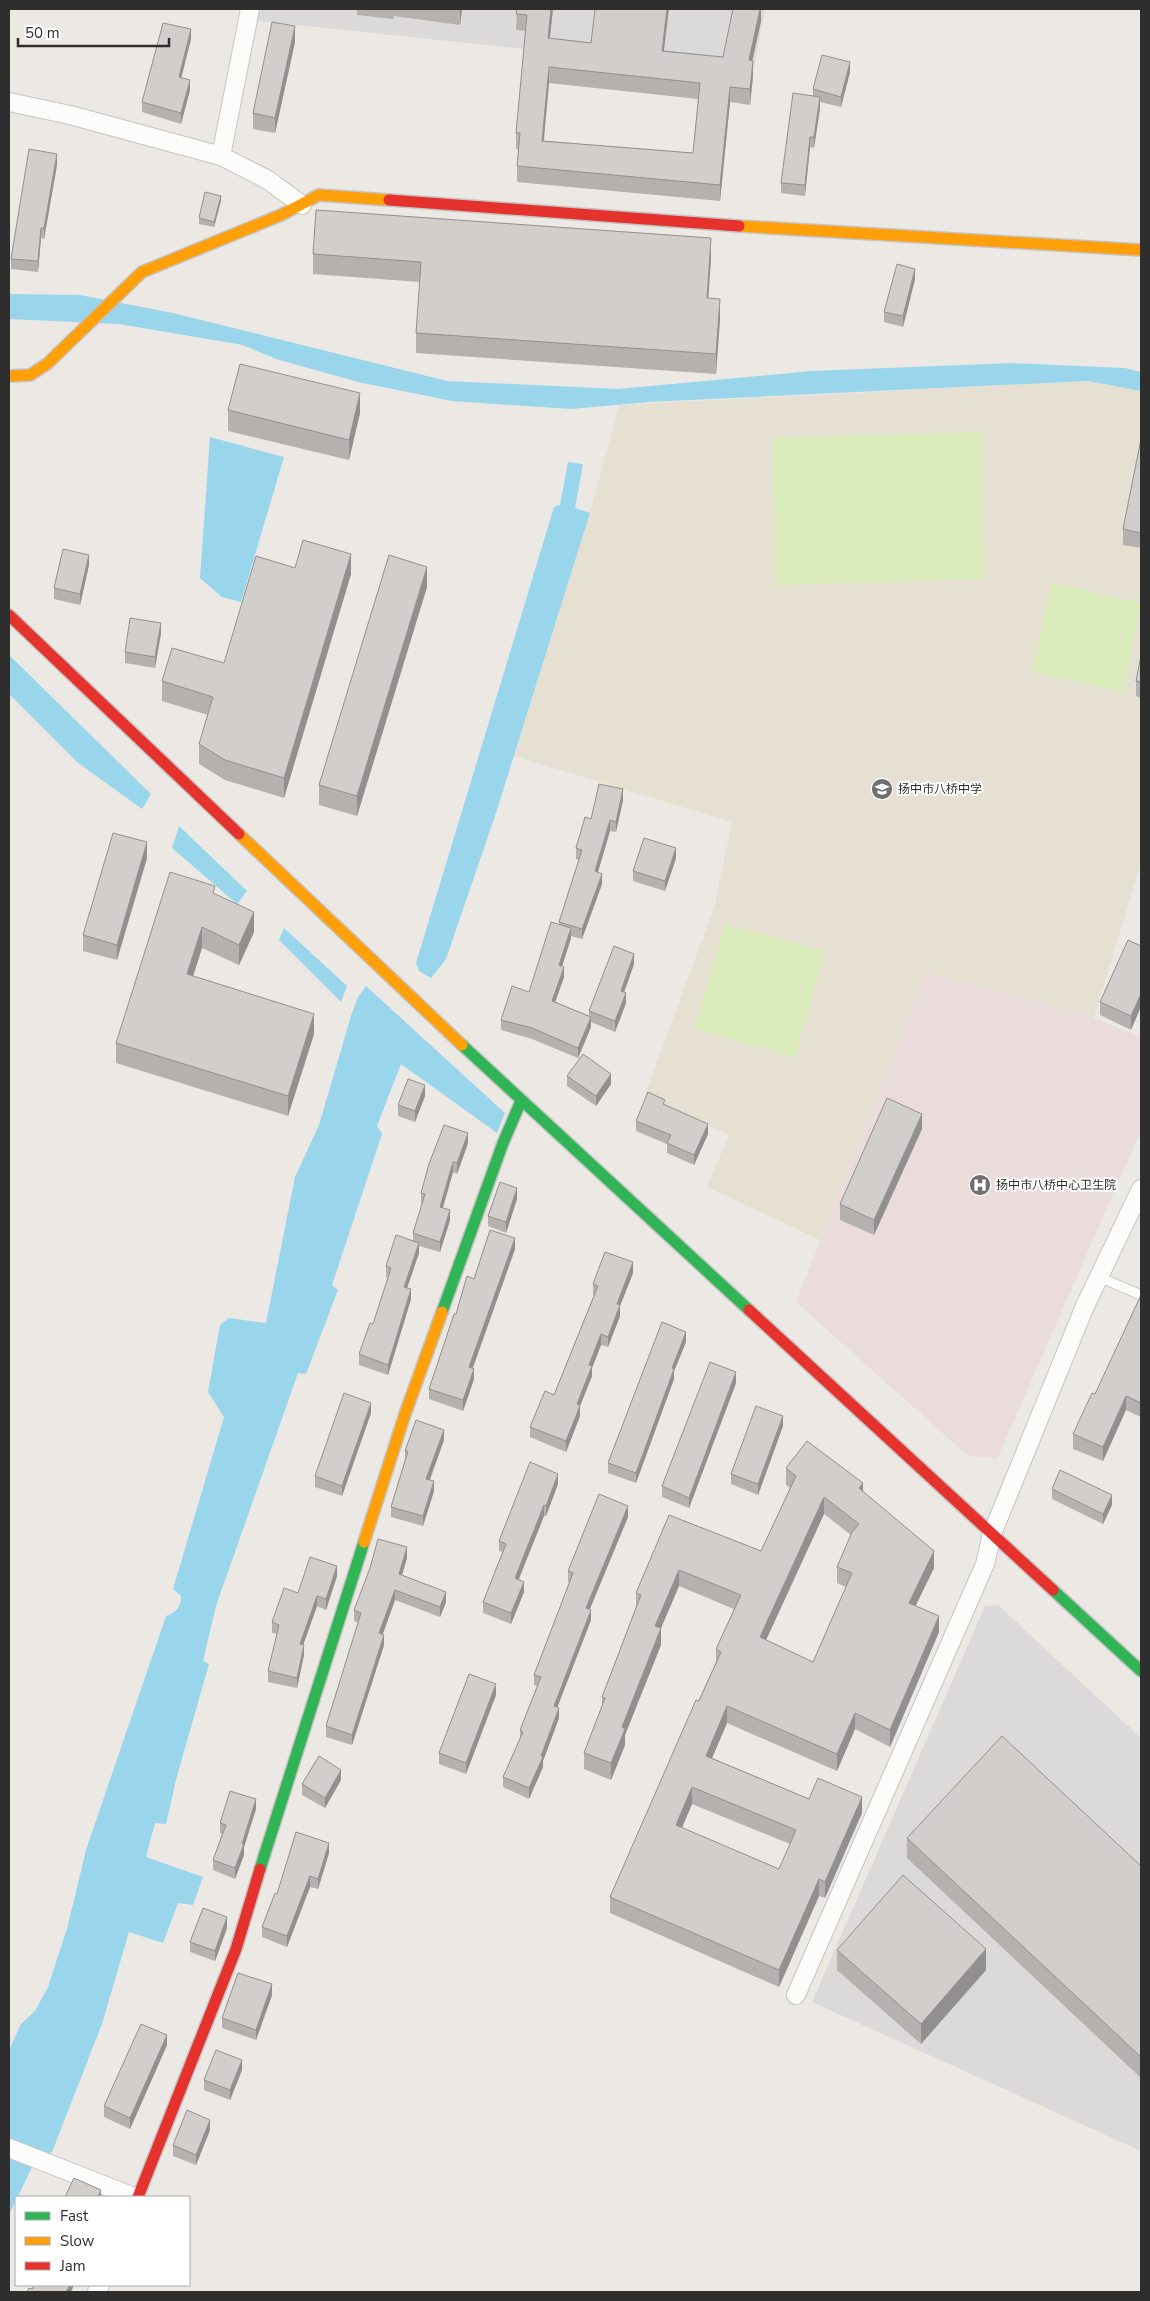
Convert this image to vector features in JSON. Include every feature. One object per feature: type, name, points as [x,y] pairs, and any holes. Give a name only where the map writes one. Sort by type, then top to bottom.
[{"type":"street","points":[[221,156],[250,9]]},
{"type":"street","points":[[9,102],[70,115],[221,156],[268,180],[302,204]]},
{"type":"street","points":[[9,376],[30,375],[47,364],[142,272],[281,215],[319,196],[760,228],[1141,250]]},
{"type":"street","points":[[9,615],[521,1101],[1141,1671]]},
{"type":"street","points":[[138,2196],[236,1949],[274,1820],[405,1414],[503,1143],[521,1101]]},
{"type":"street","points":[[796,1995],[985,1564],[992,1534],[1085,1306],[1141,1189]]},
{"type":"street","points":[[9,2148],[131,2196]]},
{"type":"lane","points":[[1099,1277],[1141,1295]]},
{"type":"shaded area","points":[[253,9],[765,9],[753,73],[259,21],[252,13]]},
{"type":"shaded area","name":"扬中市八桥中学","points":[[1088,381],[1141,391],[1141,862],[1094,1018],[927,972],[820,1240],[707,1187],[729,1135],[644,1097],[714,908],[732,822],[514,756],[590,513],[619,405]]},
{"type":"shaded area","name":"扬中市八桥中心卫生院","points":[[927,971],[1094,1018],[1141,1037],[1141,1130],[997,1459],[967,1455],[796,1302]]},
{"type":"shaded area","points":[[998,1605],[1141,1738],[1141,2151],[812,2002],[985,1606]]},
{"type":"green space","points":[[981,432],[984,579],[775,585],[772,438]]},
{"type":"green space","points":[[1051,583],[1141,603],[1123,692],[1032,672]]},
{"type":"green space","points":[[724,924],[825,951],[795,1057],[695,1029]]},
{"type":"water","points":[[9,294],[80,295],[173,313],[447,381],[618,389],[812,371],[1013,363],[1125,368],[1141,372],[1141,391],[1088,381],[648,402],[571,409],[452,401],[358,382],[276,359],[243,345],[119,324],[9,319]]},
{"type":"water","points":[[210,437],[284,457],[241,602],[222,597],[200,578]]},
{"type":"water","points":[[568,462],[583,464],[575,508],[590,513],[495,816],[446,959],[431,978],[419,971],[416,963],[554,507],[560,505]]},
{"type":"water","points":[[9,655],[151,794],[142,809],[77,762],[9,694]]},
{"type":"water","points":[[179,826],[247,891],[237,904],[172,848]]},
{"type":"water","points":[[284,928],[347,986],[341,1002],[279,940]]},
{"type":"water","points":[[366,986],[505,1113],[497,1133],[401,1064],[377,1126],[382,1134],[332,1285],[338,1290],[306,1374],[298,1373],[216,1606],[203,1661],[209,1664],[177,1776],[166,1824],[155,1823],[146,1857],[203,1877],[193,1905],[178,1903],[163,1943],[129,1932],[102,2024],[52,2152],[32,2167],[18,2196],[15,2196],[15,2202],[9,2215],[9,2050],[21,2024],[35,2011],[48,1987],[68,1925],[86,1850],[166,1616],[176,1611],[180,1603],[181,1596],[173,1589],[224,1417],[208,1392],[220,1325],[229,1318],[266,1323],[295,1177],[319,1125],[358,997]]},
{"type":"building","points":[[517,9],[551,9],[548,38],[591,43],[595,9],[667,9],[662,51],[723,57],[733,9],[760,9],[749,60],[753,61],[750,89],[730,87],[720,185],[517,166],[520,133],[516,133],[527,15],[516,14]],"holes":[[[549,67],[700,83],[693,153],[542,141]]]},
{"type":"building","points":[[272,22],[295,26],[275,118],[253,113]]},
{"type":"building","points":[[163,23],[191,29],[179,77],[190,80],[181,113],[142,102]]},
{"type":"building","points":[[822,55],[850,62],[841,97],[813,89]]},
{"type":"building","points":[[793,93],[820,97],[814,137],[810,137],[805,185],[781,183]]},
{"type":"building","points":[[29,149],[57,154],[44,228],[41,228],[38,261],[11,259]]},
{"type":"building","points":[[205,192],[221,196],[214,222],[199,218]]},
{"type":"building","points":[[316,210],[711,238],[707,298],[720,299],[716,354],[416,333],[421,262],[313,254]]},
{"type":"building","points":[[897,264],[915,269],[903,316],[884,312]]},
{"type":"building","points":[[240,364],[360,393],[349,440],[228,410]]},
{"type":"building","points":[[1141,439],[1141,533],[1123,529]]},
{"type":"building","points":[[303,540],[351,554],[284,778],[225,760],[199,744],[213,697],[162,681],[172,648],[224,663],[256,556],[295,568]]},
{"type":"building","points":[[63,549],[89,555],[80,594],[54,588]]},
{"type":"building","points":[[389,555],[427,567],[357,796],[319,785]]},
{"type":"building","points":[[130,618],[161,623],[155,657],[125,652]]},
{"type":"building","points":[[1141,656],[1141,682],[1136,681]]},
{"type":"building","points":[[599,784],[623,789],[616,822],[610,820],[595,871],[602,874],[582,929],[559,922],[582,850],[576,848],[585,817],[591,819]]},
{"type":"building","points":[[113,833],[147,842],[117,945],[83,935]]},
{"type":"building","points":[[644,838],[676,848],[665,881],[633,871]]},
{"type":"building","points":[[170,872],[215,886],[213,893],[254,912],[239,945],[202,927],[187,974],[314,1014],[288,1096],[116,1043]]},
{"type":"building","points":[[551,922],[571,928],[559,965],[564,967],[552,1001],[591,1017],[578,1048],[532,1028],[501,1020],[512,986],[529,992]]},
{"type":"building","points":[[1128,940],[1141,946],[1141,996],[1131,1016],[1100,1002]]},
{"type":"building","points":[[614,946],[634,954],[621,991],[626,993],[615,1021],[589,1011]]},
{"type":"building","points":[[583,1054],[611,1074],[596,1096],[567,1076]]},
{"type":"building","points":[[408,1079],[425,1085],[415,1111],[398,1105]]},
{"type":"building","points":[[648,1092],[665,1100],[663,1104],[708,1124],[694,1155],[667,1143],[671,1135],[636,1121]]},
{"type":"building","points":[[887,1098],[922,1114],[874,1220],[840,1204]]},
{"type":"building","points":[[444,1125],[468,1133],[457,1163],[453,1162],[440,1207],[450,1210],[440,1242],[413,1233],[425,1194],[421,1193],[429,1164]]},
{"type":"building","points":[[500,1182],[517,1188],[506,1222],[488,1216]]},
{"type":"building","points":[[490,1230],[515,1238],[469,1367],[474,1369],[463,1400],[429,1389],[454,1314],[456,1314],[467,1276],[474,1279]]},
{"type":"building","points":[[396,1235],[419,1243],[404,1287],[411,1289],[388,1365],[359,1354],[370,1323],[373,1324],[391,1268],[386,1266]]},
{"type":"building","points":[[605,1252],[633,1262],[617,1304],[620,1305],[608,1337],[601,1334],[589,1365],[592,1366],[577,1404],[580,1406],[566,1441],[530,1427],[545,1391],[554,1395],[598,1286],[593,1284]]},
{"type":"building","points":[[1141,1295],[1141,1403],[1126,1396],[1103,1447],[1073,1434],[1092,1393],[1095,1394]]},
{"type":"building","points":[[662,1322],[686,1332],[636,1473],[608,1463]]},
{"type":"building","points":[[710,1362],[736,1372],[689,1498],[662,1486]]},
{"type":"building","points":[[344,1393],[371,1403],[342,1486],[315,1476]]},
{"type":"building","points":[[756,1406],[783,1416],[758,1484],[731,1474]]},
{"type":"building","points":[[416,1420],[444,1430],[426,1479],[434,1481],[423,1516],[391,1507],[408,1451],[405,1451]]},
{"type":"building","points":[[807,1441],[863,1483],[859,1488],[934,1551],[909,1603],[939,1616],[890,1730],[855,1713],[837,1754],[727,1706],[706,1756],[809,1799],[818,1778],[862,1797],[825,1882],[819,1879],[779,1970],[610,1897],[696,1700],[699,1701],[721,1652],[716,1649],[741,1595],[679,1570],[655,1626],[661,1628],[622,1727],[625,1729],[611,1763],[584,1753],[605,1698],[602,1697],[641,1595],[636,1593],[669,1515],[761,1551],[796,1476],[786,1468]],"holes":[[[824,1497],[859,1524],[852,1532],[837,1567],[852,1573],[813,1662],[760,1637]],[[692,1787],[796,1830],[779,1869],[676,1825]]]},
{"type":"building","points":[[530,1462],[558,1474],[515,1578],[524,1582],[511,1613],[483,1602],[506,1544],[499,1541]]},
{"type":"building","points":[[1060,1470],[1112,1495],[1103,1514],[1052,1489]]},
{"type":"building","points":[[599,1494],[628,1506],[586,1608],[591,1610],[554,1706],[559,1708],[541,1756],[543,1757],[529,1788],[503,1777],[523,1732],[520,1730],[541,1677],[534,1675],[573,1573],[568,1571]]},
{"type":"building","points":[[378,1539],[407,1547],[399,1574],[446,1592],[440,1607],[395,1590],[379,1633],[384,1635],[352,1735],[326,1726],[361,1613],[354,1610],[370,1568]]},
{"type":"building","points":[[310,1557],[337,1566],[326,1599],[317,1596],[300,1644],[304,1645],[297,1678],[268,1671],[279,1625],[272,1622],[284,1588],[298,1593]]},
{"type":"building","points":[[469,1674],[496,1684],[466,1763],[439,1753]]},
{"type":"building","points":[[1002,1736],[1141,1866],[1141,2057],[907,1838]]},
{"type":"building","points":[[319,1756],[341,1770],[325,1798],[302,1784]]},
{"type":"building","points":[[230,1791],[256,1799],[242,1844],[244,1844],[235,1868],[213,1860],[226,1825],[220,1823]]},
{"type":"building","points":[[296,1832],[329,1843],[318,1879],[310,1876],[287,1936],[262,1927],[275,1893],[277,1894]]},
{"type":"building","points":[[903,1875],[986,1949],[921,2024],[837,1950]]},
{"type":"building","points":[[203,1908],[227,1917],[215,1951],[190,1942]]},
{"type":"building","points":[[238,1973],[272,1984],[256,2030],[222,2018]]},
{"type":"building","points":[[141,2024],[167,2035],[130,2118],[104,2106]]},
{"type":"building","points":[[216,2050],[242,2060],[230,2090],[204,2080]]},
{"type":"building","points":[[187,2110],[210,2120],[196,2155],[173,2145]]},
{"type":"building","points":[[74,2178],[101,2190],[98,2196],[65,2196]]},
{"type":"building","points":[[34,2286],[69,2286],[66,2292],[27,2292],[29,2288],[32,2289]]},
{"type":"traffic: fast","points":[[462,1045],[749,1310]]},
{"type":"traffic: fast","points":[[442,1312],[503,1143],[521,1101]]},
{"type":"traffic: fast","points":[[260,1869],[364,1542]]},
{"type":"traffic: fast","points":[[1053,1590],[1141,1671]]},
{"type":"traffic: slow","points":[[9,376],[30,375],[47,364],[142,272],[281,215],[319,195],[389,200]]},
{"type":"traffic: slow","points":[[739,226],[1141,250]]},
{"type":"traffic: slow","points":[[239,834],[462,1045]]},
{"type":"traffic: slow","points":[[364,1542],[405,1414],[442,1312]]},
{"type":"traffic: jam","points":[[389,200],[739,226]]},
{"type":"traffic: jam","points":[[9,615],[239,834]]},
{"type":"traffic: jam","points":[[749,1310],[1053,1590]]},
{"type":"traffic: jam","points":[[138,2196],[236,1949],[260,1869]]},
{"type":"place","name":"扬中市八桥中学","points":[[882,789]]},
{"type":"place","name":"扬中市八桥中心卫生院","points":[[980,1185]]}]
